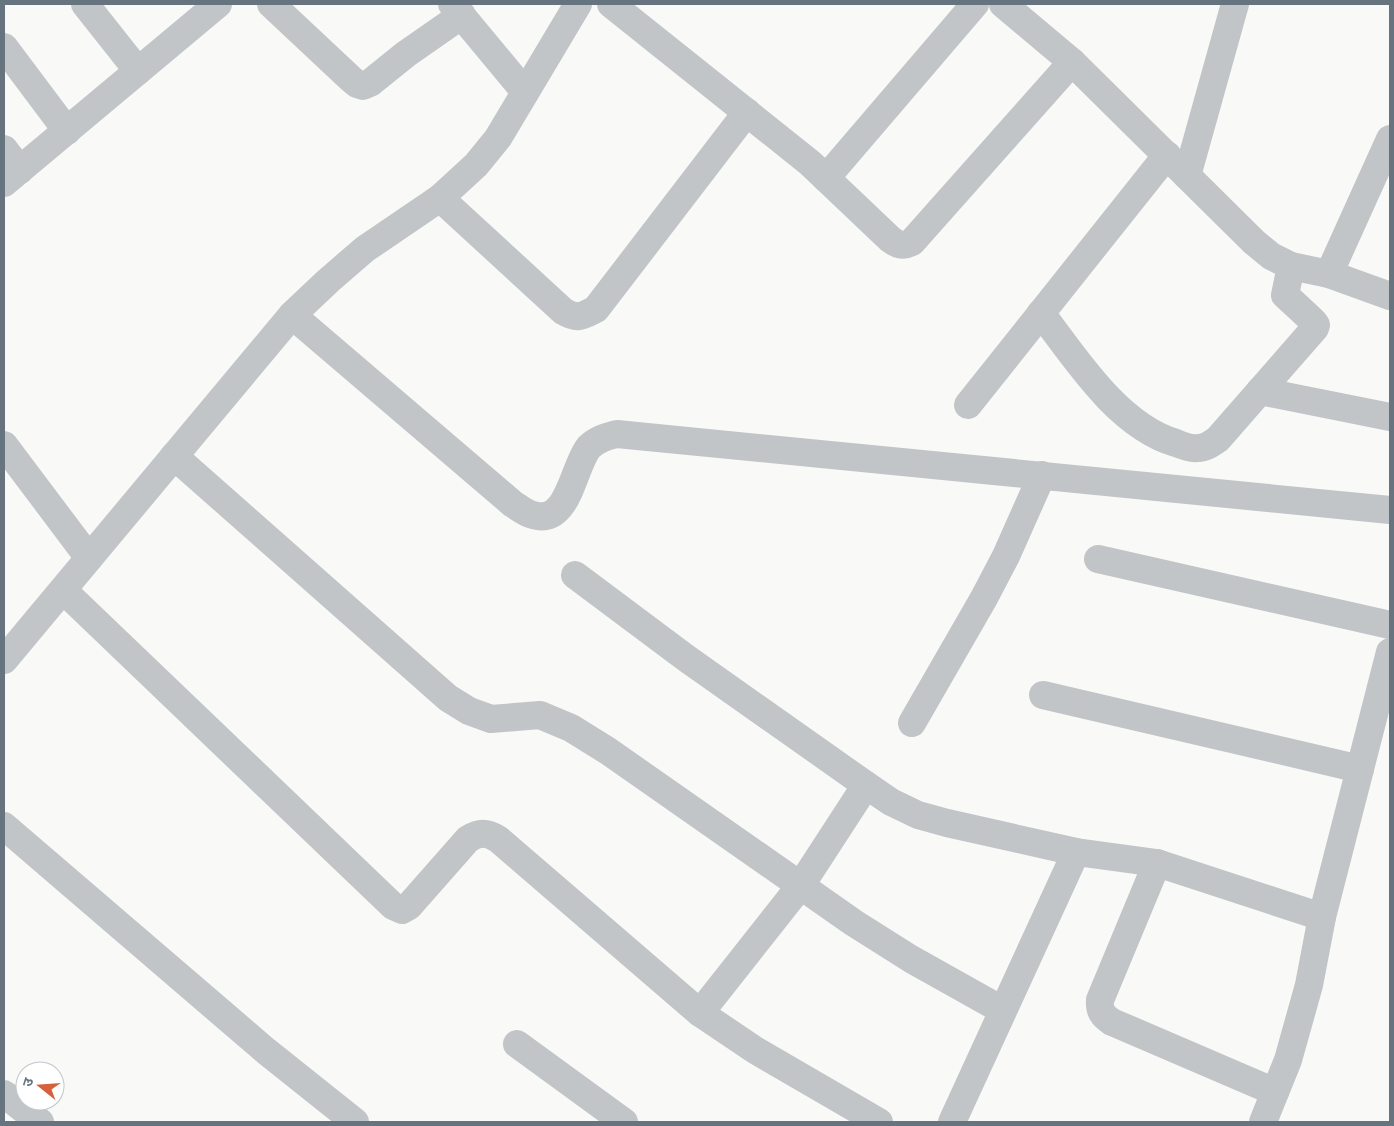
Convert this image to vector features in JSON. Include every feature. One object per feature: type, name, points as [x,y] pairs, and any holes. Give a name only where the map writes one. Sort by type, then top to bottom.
[{"type":"street","points":[[85,4],[138,71]]},
{"type":"street","points":[[9,167],[67,130],[218,4]]},
{"type":"street","points":[[271,4],[351,79],[363,86],[370,83],[406,54],[457,9],[525,92]]},
{"type":"street","points":[[4,660],[292,315],[365,250],[440,198],[476,165],[498,138],[578,4]]},
{"type":"street","points":[[611,4],[810,163],[890,239],[904,246],[912,242],[1072,62]]},
{"type":"street","points":[[826,178],[975,4]]},
{"type":"street","points":[[1003,4],[1072,62],[1254,242],[1271,256],[1291,266],[1329,274],[1390,296]]},
{"type":"street","points":[[1187,176],[1234,4]]},
{"type":"street","points":[[4,47],[67,130]]},
{"type":"street","points":[[440,198],[563,311],[572,316],[580,317],[596,309],[746,112]]},
{"type":"street","points":[[1329,274],[1390,139]]},
{"type":"street","points":[[968,405],[1166,155]]},
{"type":"street","points":[[1040,314],[1088,374],[1122,412],[1144,429],[1167,441],[1199,449],[1208,446],[1218,439],[1315,328],[1316,325],[1313,321],[1285,295],[1291,266]]},
{"type":"street","points":[[292,315],[513,504],[529,514],[541,517],[554,514],[563,505],[582,458],[590,446],[600,438],[617,434],[1390,510]]},
{"type":"street","points":[[1260,391],[1390,417]]},
{"type":"street","points":[[4,445],[89,558]]},
{"type":"street","points":[[174,456],[448,698],[469,711],[491,719],[540,715],[571,728],[616,756],[854,923],[911,959],[1002,1010]]},
{"type":"street","points":[[912,722],[984,598],[1006,556],[1042,475]]},
{"type":"street","points":[[1098,559],[1390,625]]},
{"type":"street","points":[[575,575],[686,658],[866,785],[891,802],[918,815],[1076,852],[1157,863],[1322,917]]},
{"type":"street","points":[[63,590],[394,906],[402,910],[409,906],[468,840],[478,833],[488,833],[498,838],[700,1013],[755,1050],[879,1122]]},
{"type":"street","points":[[1263,1122],[1288,1060],[1306,994],[1322,917],[1390,652]]},
{"type":"street","points":[[1043,695],[1360,769]]},
{"type":"street","points":[[700,1013],[801,885],[866,785]]},
{"type":"street","points":[[4,826],[266,1051],[355,1122]]},
{"type":"street","points":[[952,1122],[1076,852]]},
{"type":"street","points":[[1157,863],[1100,1000],[1100,1008],[1104,1016],[1112,1022],[1275,1092]]},
{"type":"street","points":[[517,1044],[624,1122]]},
{"type":"street","points":[[4,1094],[38,1122]]}]
